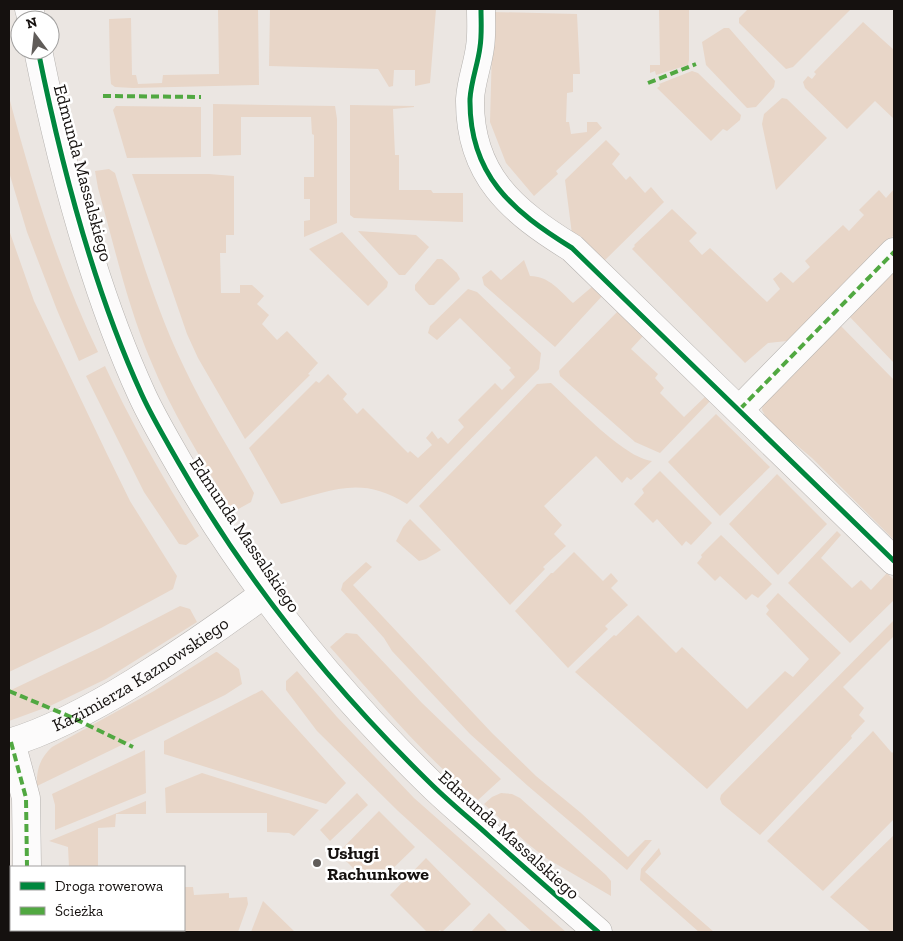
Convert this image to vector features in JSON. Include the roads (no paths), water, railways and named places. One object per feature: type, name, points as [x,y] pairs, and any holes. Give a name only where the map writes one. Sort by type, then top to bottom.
[{"type":"street","points":[[481,9],[480,47],[470,98],[472,126],[478,154],[488,175],[523,213],[547,232],[572,248],[894,561]]},
{"type":"street","name":"Edmunda Massalskiego","points":[[40,60],[62,158],[102,295],[143,398],[192,487],[264,594],[366,718],[432,785],[598,932]]},
{"type":"street","points":[[740,410],[894,252]]},
{"type":"street","name":"Kazimierza Kaznowskiego","points":[[10,742],[71,717],[108,698],[207,636],[264,594]]},
{"type":"street","points":[[10,742],[26,798],[27,866]]},
{"type":"place","name":"Usługi Rachunkowe","points":[[317,863]]}]
